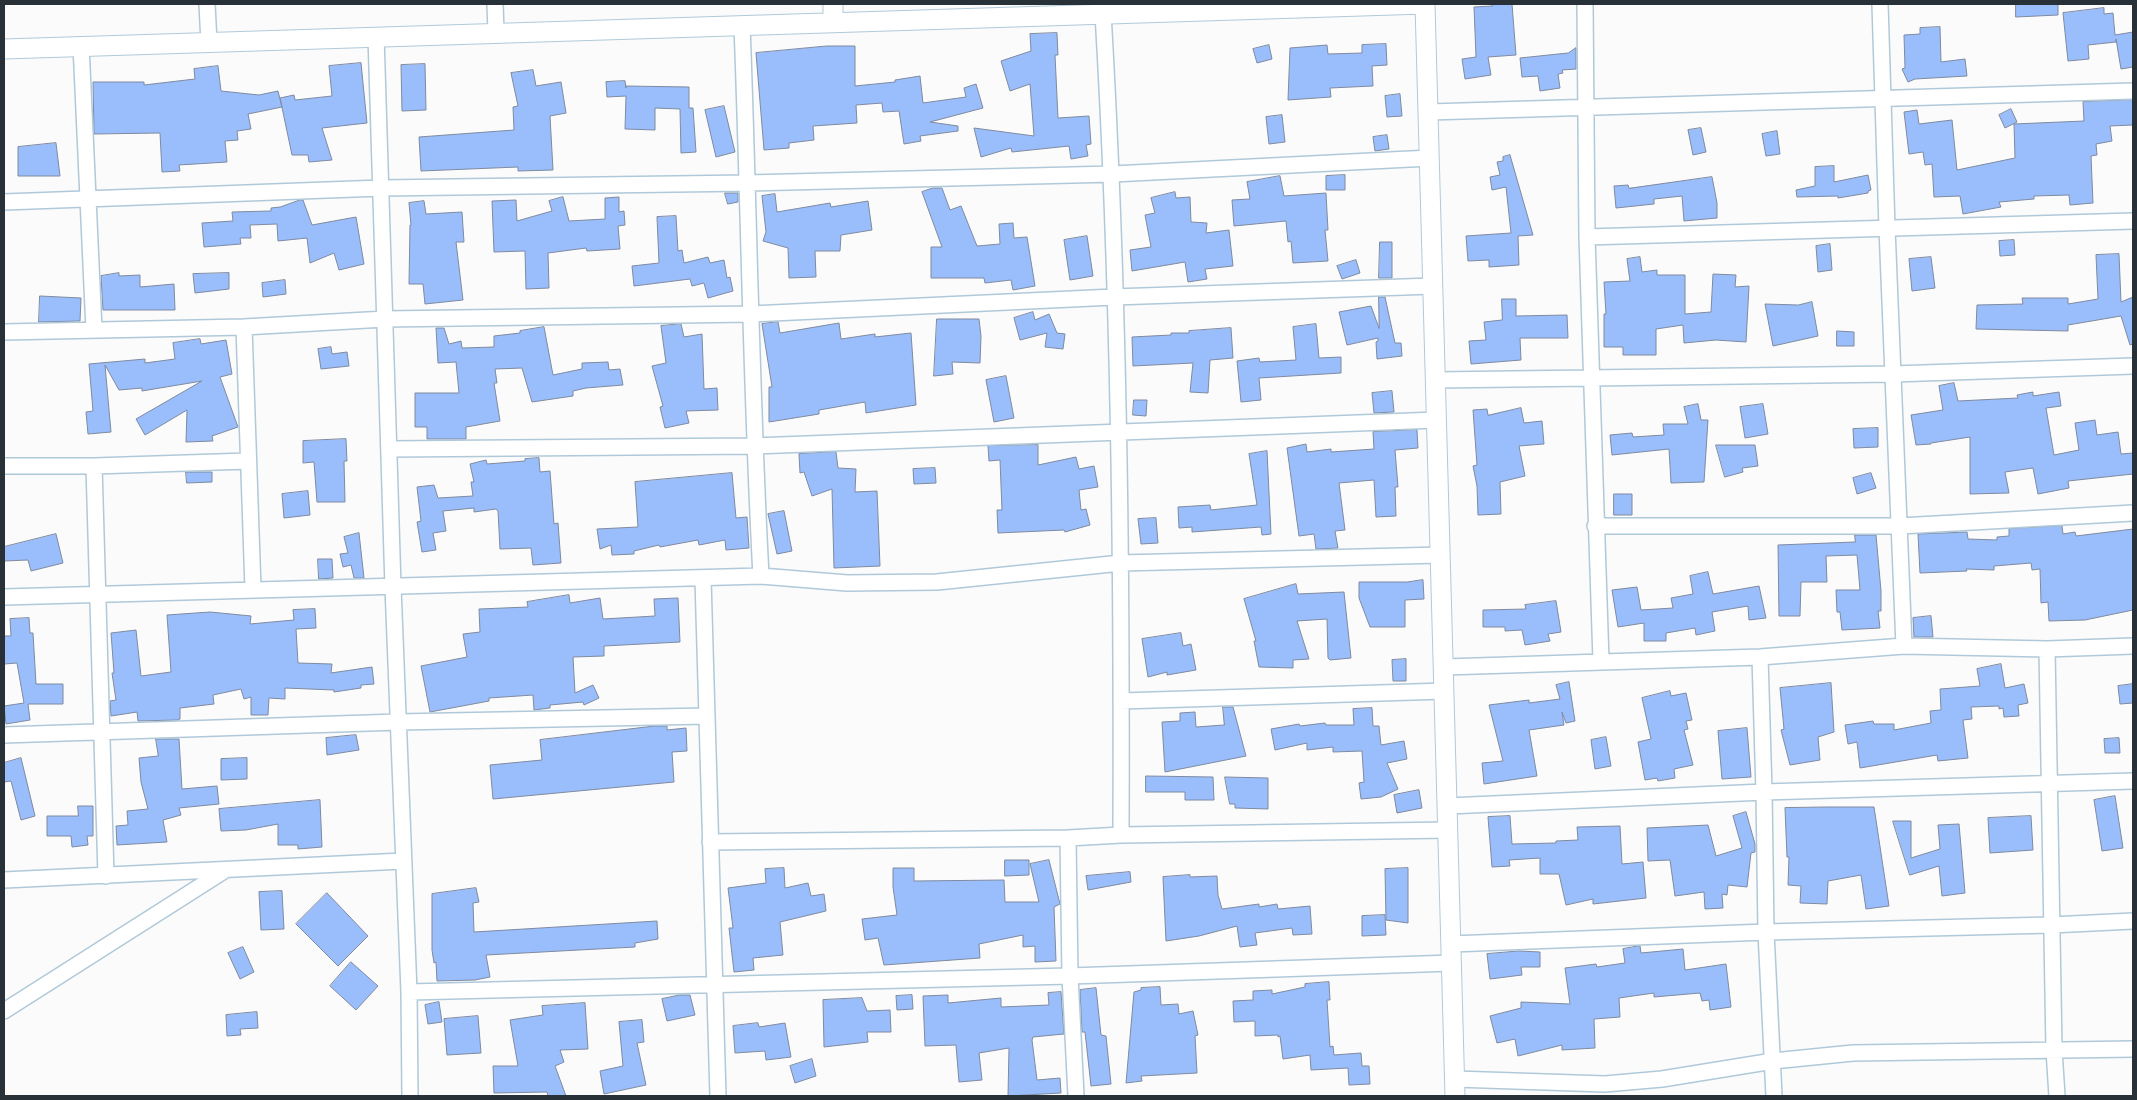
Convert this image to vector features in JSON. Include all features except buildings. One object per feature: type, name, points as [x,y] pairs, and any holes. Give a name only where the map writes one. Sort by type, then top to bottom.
[{"type":"street","points":[[208,4],[209,43]]},
{"type":"street","points":[[495,4],[496,32]]},
{"type":"street","points":[[4,49],[742,25],[833,12],[1103,13],[1425,4],[1445,667],[1455,1088],[1605,1084],[1662,1079],[1772,1062],[1853,1053],[2133,1050]]},
{"type":"street","points":[[1585,4],[1587,237],[1595,526],[1601,661]]},
{"type":"street","points":[[1880,4],[1886,228],[1904,646]]},
{"type":"street","points":[[1103,13],[1113,174],[1114,297],[1121,562],[1121,835]]},
{"type":"street","points":[[742,25],[754,446],[760,576]]},
{"type":"street","points":[[376,36],[393,588],[410,992],[410,1096]]},
{"type":"street","points":[[81,45],[94,330]]},
{"type":"street","points":[[1429,112],[1585,106],[1882,100],[2133,91]]},
{"type":"street","points":[[4,202],[381,188],[748,184],[1113,174],[1430,158]]},
{"type":"street","points":[[1587,237],[2133,221]]},
{"type":"street","points":[[4,332],[244,327],[386,319],[751,314],[1114,297],[1434,286]]},
{"type":"street","points":[[244,327],[253,589]]},
{"type":"street","points":[[1436,380],[1893,374],[2133,366]]},
{"type":"street","points":[[390,449],[754,446],[1437,420]]},
{"type":"street","points":[[4,466],[94,466],[248,461]]},
{"type":"street","points":[[94,466],[106,876]]},
{"type":"street","points":[[1595,526],[1900,526],[2133,513]]},
{"type":"street","points":[[4,597],[253,589],[393,588],[760,576],[847,583],[937,582],[1121,562],[1441,555]]},
{"type":"street","points":[[703,579],[718,1096]]},
{"type":"street","points":[[1445,667],[1760,657],[1904,646],[2047,649],[2133,646]]},
{"type":"street","points":[[2047,649],[2051,925],[2057,1096]]},
{"type":"street","points":[[1760,657],[1766,932],[1774,1096]]},
{"type":"street","points":[[1121,700],[1445,691]]},
{"type":"street","points":[[4,735],[398,722],[707,716]]},
{"type":"street","points":[[1448,806],[1764,792],[2048,782],[2133,781]]},
{"type":"street","points":[[710,842],[1068,838],[1121,835],[1449,830]]},
{"type":"street","points":[[1068,838],[1070,976],[1076,1096]]},
{"type":"street","points":[[4,880],[403,861]]},
{"type":"street","points":[[4,1011],[226,870]]},
{"type":"street","points":[[1451,944],[2133,921]]},
{"type":"street","points":[[410,992],[715,986],[1452,963]]}]
